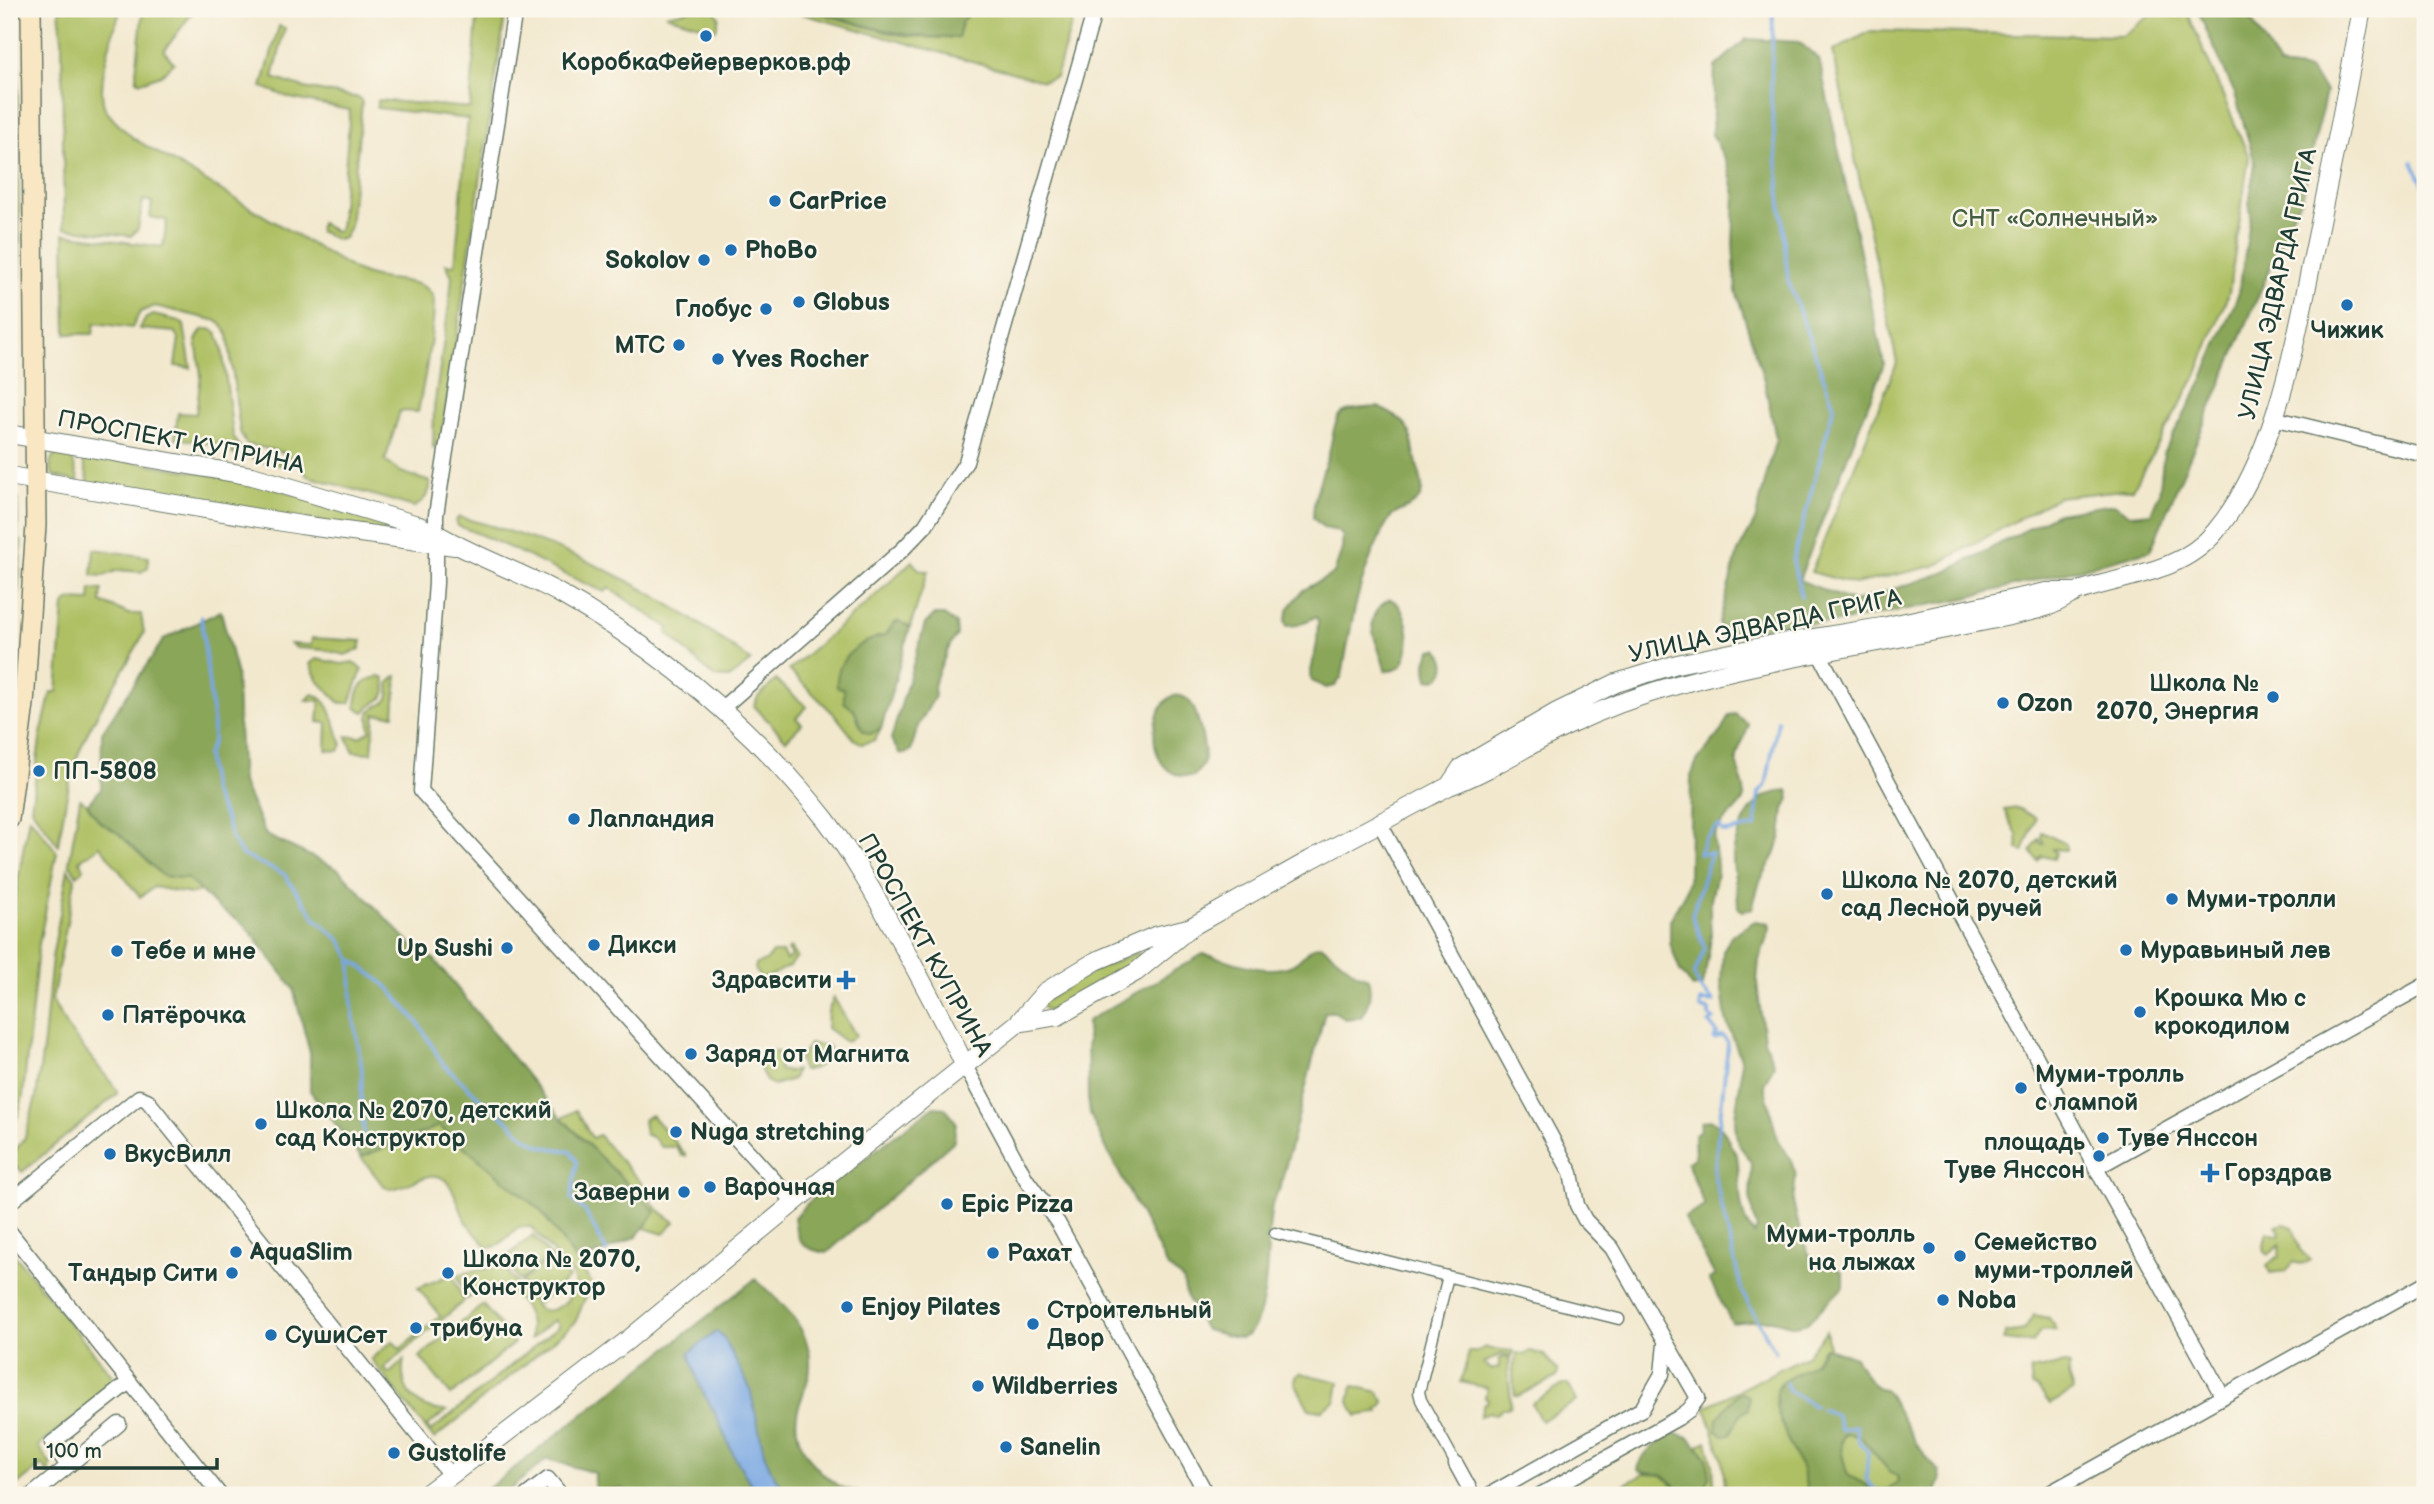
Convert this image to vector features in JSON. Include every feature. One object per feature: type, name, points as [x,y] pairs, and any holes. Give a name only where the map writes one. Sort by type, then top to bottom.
[{"type":"main road","points":[[9,819],[31,628],[21,478],[21,436],[31,9]]},
{"type":"street","points":[[515,9],[436,515],[436,583],[421,791],[794,1202]]},
{"type":"street","points":[[722,709],[910,542],[925,526],[966,462],[1095,9]]},
{"type":"street","name":"УЛИЦА ЭДВАРДА ГРИГА","points":[[1018,1023],[1058,1016],[1136,972],[1191,927],[1449,786],[1461,768],[1557,712],[1616,683],[1676,664],[1815,645],[1885,642],[2050,606],[2077,592],[2169,565],[2204,545],[2237,502],[2258,464],[2273,418],[2299,323],[2362,9]]},
{"type":"street","points":[[2273,418],[2425,455]]},
{"type":"street","name":"ПРОСПЕКТ КУПРИНА","points":[[21,436],[252,475],[303,489],[461,547],[507,566],[594,614],[654,655],[722,709],[781,768],[842,843],[894,929],[1026,1179],[1058,1223],[1207,1495]]},
{"type":"street","name":"ПРОСПЕКТ КУПРИНА","points":[[21,478],[300,526],[436,538]]},
{"type":"street","points":[[1815,645],[2096,1168],[2223,1397]]},
{"type":"street","points":[[1380,822],[1571,1173],[1577,1205],[1585,1220],[1612,1248],[1698,1398],[1692,1407],[1678,1418],[1540,1495]]},
{"type":"street","name":"УЛИЦА ЭДВАРДА ГРИГА","points":[[425,1495],[628,1340],[794,1202],[1018,1023],[1045,992],[1096,961],[1155,936],[1191,927]]},
{"type":"street","points":[[2096,1168],[2425,985]]},
{"type":"street","points":[[9,1203],[139,1097],[147,1100],[451,1476]]},
{"type":"street","points":[[9,1231],[220,1495]]},
{"type":"street","points":[[1275,1233],[1619,1319]]},
{"type":"street","points":[[1448,1276],[1419,1392],[1473,1495]]},
{"type":"street","points":[[2046,1495],[2425,1284]]},
{"type":"street","points":[[1489,1495],[1642,1409],[1662,1374],[1665,1343]]},
{"type":"street","points":[[68,1466],[52,1443],[129,1382]]},
{"type":"street","points":[[32,1495],[119,1424]]},
{"type":"street","points":[[527,1495],[548,1479],[561,1495]]},
{"type":"green space","points":[[9,9],[17,9],[20,277],[9,278]]},
{"type":"green space","points":[[59,9],[121,9],[103,75],[103,101],[109,114],[133,138],[357,271],[374,277],[415,283],[431,293],[433,319],[418,412],[400,411],[385,461],[401,472],[430,482],[428,493],[417,505],[414,507],[307,476],[299,463],[294,465],[286,453],[246,444],[240,432],[228,335],[217,321],[155,306],[140,312],[132,328],[95,323],[93,334],[66,334],[64,234],[163,247],[167,220],[150,217],[152,202],[143,200],[138,229],[131,236],[64,228],[62,39]]},
{"type":"green space","points":[[143,9],[195,9],[164,51],[174,63],[161,75],[141,82],[137,80],[136,72]]},
{"type":"green space","points":[[460,9],[506,9],[441,441],[433,448],[434,408],[452,276],[446,264],[455,265],[468,119],[377,108],[378,100],[470,108],[477,17],[472,12]]},
{"type":"green space","points":[[694,9],[715,11],[719,17],[716,30],[666,15]]},
{"type":"green space","points":[[784,9],[822,14],[894,34],[958,38],[962,21],[974,9],[1076,9],[1056,77],[1043,81]]},
{"type":"green space","points":[[805,9],[974,9],[962,21],[958,38],[938,38],[862,25]]},
{"type":"green space","name":"СНТ «Солнечный»","points":[[2159,9],[2186,9],[2249,157],[2229,292],[2196,376],[2133,489],[2058,497],[1934,566],[1855,584],[1811,572],[1897,363],[1833,51],[1871,31],[2122,36]]},
{"type":"green space","points":[[2197,9],[2245,9],[2279,66],[2309,70],[2326,92],[2302,199],[2296,207],[2150,551],[1966,598],[1833,623],[1783,624],[1721,639],[1719,622],[1738,552],[1755,521],[1776,438],[1764,380],[1736,291],[1733,244],[1735,194],[1728,166],[1712,134],[1715,67],[1746,39],[1799,42],[1819,59],[1884,364],[1799,580],[1854,602],[1946,572],[2058,513],[2114,504],[2130,515],[2151,513],[2159,494],[2164,452],[2200,385],[2239,293],[2251,214],[2249,204],[2255,163],[2235,94]]},
{"type":"green space","points":[[279,26],[285,28],[273,78],[304,88],[359,98],[362,102],[350,226],[342,239],[335,239],[319,231],[321,223],[336,232],[340,230],[350,110],[290,98],[262,87]]},
{"type":"green space","points":[[153,315],[179,321],[184,325],[191,368],[175,366],[179,338],[175,332],[139,329],[146,318]]},
{"type":"green space","points":[[210,329],[217,333],[222,347],[236,442],[246,451],[280,459],[286,466],[232,454],[233,447],[175,438],[178,413],[196,414],[201,375],[196,340],[202,330]]},
{"type":"green space","points":[[1378,407],[1405,424],[1411,435],[1421,480],[1421,496],[1391,517],[1382,532],[1359,590],[1342,676],[1335,686],[1326,688],[1312,681],[1310,676],[1317,643],[1318,620],[1315,617],[1298,625],[1287,626],[1285,621],[1289,608],[1303,590],[1334,574],[1342,549],[1343,536],[1338,531],[1324,528],[1313,518],[1316,493],[1337,419],[1344,412]]},
{"type":"green space","points":[[61,451],[70,452],[79,482],[54,476],[51,461],[54,455]]},
{"type":"green space","points":[[81,453],[255,482],[409,529],[408,536],[89,484]]},
{"type":"green space","points":[[9,494],[18,499],[18,540],[22,541],[9,706]]},
{"type":"green space","points":[[459,517],[540,542],[613,573],[682,613],[751,661],[729,678],[714,677],[667,633],[669,628],[609,588],[605,592],[458,526],[456,521]]},
{"type":"green space","points":[[94,549],[149,557],[148,567],[141,572],[118,570],[104,576],[92,575]]},
{"type":"green space","points":[[912,561],[918,569],[928,571],[910,628],[906,624],[887,635],[877,637],[844,689],[844,702],[854,710],[860,725],[878,732],[881,729],[875,740],[862,744],[854,739],[836,716],[789,670]]},
{"type":"green space","points":[[91,589],[102,590],[101,602],[129,614],[141,614],[144,633],[97,714],[81,748],[69,786],[58,845],[31,808],[36,774],[41,774],[41,768],[36,767],[51,692],[57,692],[64,605],[70,600],[90,601]]},
{"type":"green space","points":[[1390,599],[1404,615],[1408,640],[1403,663],[1395,670],[1385,670],[1372,622],[1380,606]]},
{"type":"green space","points":[[221,611],[236,672],[242,782],[266,835],[338,869],[420,953],[434,959],[561,1118],[656,1212],[636,1237],[589,1258],[574,1257],[540,1210],[439,1126],[361,1157],[310,1091],[310,1053],[293,988],[245,925],[217,907],[188,879],[163,876],[118,833],[100,822],[87,804],[101,789],[102,732],[164,639]]},
{"type":"green space","points":[[934,615],[944,615],[956,624],[957,635],[937,675],[935,696],[918,726],[911,750],[905,754],[899,753],[891,739],[925,624]]},
{"type":"green space","points":[[899,621],[910,628],[881,729],[871,734],[863,731],[854,710],[844,702],[844,689],[837,687],[837,676],[851,652],[867,641],[886,635],[893,624]]},
{"type":"green space","points":[[312,638],[362,641],[360,649],[345,655],[325,650],[296,648],[291,644],[311,645]]},
{"type":"green space","points":[[1438,649],[1444,657],[1445,669],[1436,680],[1428,679],[1428,657],[1431,650]]},
{"type":"green space","points":[[316,659],[342,664],[353,662],[362,670],[350,703],[340,703],[318,681],[310,664]]},
{"type":"green space","points":[[397,676],[394,715],[375,714],[372,753],[354,752],[346,736],[360,737],[370,731],[369,712],[388,699],[389,683]]},
{"type":"green space","points":[[384,678],[386,686],[382,699],[364,712],[356,708],[361,687],[368,680]]},
{"type":"green space","points":[[776,680],[807,707],[796,718],[802,724],[786,740],[754,706],[758,697]]},
{"type":"green space","points":[[313,694],[320,697],[329,708],[342,744],[339,751],[326,750],[327,723],[318,722],[320,701],[306,700]]},
{"type":"green space","points":[[1174,695],[1189,701],[1201,730],[1205,756],[1201,768],[1194,776],[1178,775],[1166,768],[1158,756],[1155,728],[1158,714],[1165,702]]},
{"type":"green space","points":[[1735,714],[1748,724],[1737,758],[1744,796],[1714,838],[1717,870],[1710,905],[1710,944],[1702,986],[1693,987],[1680,971],[1670,943],[1670,920],[1686,891],[1689,875],[1691,776],[1697,761],[1722,730],[1729,715]]},
{"type":"green space","points":[[1788,790],[1790,799],[1784,809],[1781,836],[1775,855],[1760,881],[1752,909],[1742,911],[1738,907],[1733,863],[1739,833],[1756,803],[1771,794]]},
{"type":"green space","points":[[80,799],[100,822],[118,833],[163,876],[188,879],[200,891],[191,894],[154,887],[140,897],[100,846],[79,861],[84,868],[77,876],[69,863]]},
{"type":"green space","points":[[2017,808],[2036,818],[2023,852],[2018,849],[2017,834],[2004,810]]},
{"type":"green space","points":[[29,816],[57,852],[38,949],[23,1096],[9,1136],[9,932]]},
{"type":"green space","points":[[2042,832],[2066,844],[2066,850],[2053,849],[2056,853],[2054,859],[2042,856],[2038,861],[2031,851],[2039,839],[2041,844],[2044,844]]},
{"type":"green space","points":[[68,869],[75,880],[52,1000],[66,1026],[117,1090],[117,1094],[22,1172],[18,1167],[9,1175],[9,1160],[25,1137],[36,1097],[52,958]]},
{"type":"green space","points":[[1755,921],[1769,923],[1770,929],[1759,960],[1757,982],[1764,1040],[1774,1065],[1764,1084],[1777,1138],[1791,1160],[1796,1175],[1793,1202],[1802,1239],[1812,1260],[1818,1265],[1835,1266],[1843,1273],[1843,1287],[1807,1323],[1796,1326],[1772,1320],[1732,1323],[1709,1279],[1715,1276],[1684,1218],[1705,1206],[1687,1163],[1695,1157],[1694,1135],[1700,1130],[1701,1122],[1710,1120],[1721,1128],[1737,1155],[1744,1217],[1754,1234],[1757,1229],[1750,1196],[1752,1163],[1740,1146],[1736,1134],[1735,1116],[1741,1059],[1726,1020],[1721,982],[1723,951],[1731,936]]},
{"type":"green space","points":[[1321,945],[1356,973],[1368,978],[1368,1003],[1361,1017],[1345,1019],[1335,1012],[1325,1012],[1280,1188],[1270,1215],[1263,1297],[1252,1330],[1239,1338],[1205,1330],[1186,1295],[1183,1280],[1168,1267],[1090,1114],[1087,1021],[1203,954],[1246,966],[1279,969],[1295,964],[1311,949]]},
{"type":"green space","points":[[791,948],[797,957],[789,967],[760,978],[755,970],[756,964],[766,961],[772,953],[782,953],[786,960],[792,956],[788,950]]},
{"type":"green space","points":[[1135,953],[1142,955],[1136,962],[1061,1007],[1047,1011],[1042,1006],[1045,1001],[1093,971]]},
{"type":"green space","points":[[834,998],[856,1036],[846,1042],[827,1028],[828,1011]]},
{"type":"green space","points":[[809,1044],[828,1046],[831,1057],[815,1068],[803,1071],[799,1059]]},
{"type":"green space","points":[[765,1050],[781,1053],[779,1070],[796,1070],[793,1079],[774,1085],[766,1081],[758,1064],[758,1056]]},
{"type":"green space","points":[[933,1107],[945,1108],[956,1122],[954,1141],[827,1253],[806,1247],[799,1239],[794,1217],[813,1198]]},
{"type":"green space","points":[[576,1110],[592,1138],[599,1135],[644,1187],[652,1203],[675,1222],[664,1234],[644,1228],[655,1212],[562,1118]]},
{"type":"green space","points":[[651,1115],[686,1156],[682,1156],[676,1147],[661,1147],[654,1138],[645,1134],[643,1120]]},
{"type":"green space","points":[[439,1126],[540,1210],[596,1289],[586,1296],[575,1323],[434,1439],[371,1359],[393,1341],[400,1349],[440,1316],[418,1288],[452,1274],[464,1301],[384,1368],[389,1374],[404,1360],[404,1381],[412,1397],[427,1407],[447,1411],[427,1426],[431,1431],[559,1326],[554,1320],[530,1339],[527,1313],[513,1295],[503,1290],[491,1289],[467,1299],[457,1275],[501,1265],[538,1308],[544,1310],[551,1310],[564,1303],[573,1290],[574,1283],[573,1276],[531,1227],[519,1227],[497,1246],[488,1248],[466,1221],[454,1192],[444,1179],[430,1176],[389,1189],[361,1157]]},
{"type":"green space","points":[[2284,1224],[2293,1227],[2300,1250],[2310,1260],[2302,1265],[2294,1262],[2286,1271],[2270,1273],[2267,1266],[2279,1257],[2280,1244],[2269,1255],[2265,1252],[2267,1232],[2279,1236],[2280,1232],[2276,1226]]},
{"type":"green space","points":[[533,1235],[550,1256],[520,1281],[503,1260]]},
{"type":"green space","points":[[9,1248],[111,1374],[114,1383],[111,1389],[38,1446],[51,1465],[49,1473],[42,1465],[9,1492]]},
{"type":"green space","points":[[552,1257],[569,1278],[538,1303],[521,1282]]},
{"type":"green space","points":[[755,1279],[788,1311],[806,1340],[810,1369],[796,1424],[802,1445],[821,1472],[837,1485],[858,1492],[859,1495],[629,1495],[622,1488],[594,1493],[595,1473],[547,1459],[503,1495],[480,1495]]},
{"type":"green space","points":[[483,1305],[514,1343],[451,1395],[420,1357]]},
{"type":"green space","points":[[2034,1315],[2049,1318],[2056,1330],[2040,1331],[2033,1343],[2003,1340],[2006,1333],[2024,1330]]},
{"type":"green space","points":[[1826,1331],[1829,1347],[1822,1349],[1814,1363],[1781,1383],[1786,1436],[1801,1467],[1809,1495],[1726,1495],[1722,1458],[1705,1407],[1806,1356]]},
{"type":"green space","points":[[1485,1347],[1513,1351],[1511,1357],[1502,1354],[1484,1363],[1492,1370],[1499,1367],[1499,1359],[1510,1359],[1508,1373],[1511,1401],[1510,1407],[1495,1415],[1489,1412],[1480,1416],[1488,1399],[1485,1397],[1487,1388],[1461,1382],[1469,1352],[1477,1352]]},
{"type":"green space","points":[[1825,1347],[1855,1357],[1870,1381],[1889,1395],[1918,1446],[1939,1472],[1940,1481],[1935,1495],[1809,1495],[1801,1467],[1776,1407],[1777,1391],[1781,1383],[1814,1363]],"holes":[[[1845,1434],[1860,1436],[1889,1471],[1897,1475],[1898,1482],[1889,1489],[1873,1492],[1847,1474],[1841,1448],[1842,1438]]]},
{"type":"green space","points":[[1530,1351],[1544,1355],[1558,1371],[1557,1377],[1518,1396],[1515,1395],[1513,1384],[1515,1358],[1517,1353],[1524,1355]]},
{"type":"green space","points":[[2070,1365],[2068,1375],[2073,1391],[2050,1404],[2037,1387],[2032,1386],[2030,1370]]},
{"type":"green space","points":[[1300,1373],[1339,1382],[1336,1401],[1320,1411],[1309,1409],[1295,1383],[1296,1376]]},
{"type":"green space","points":[[1568,1384],[1577,1401],[1541,1421],[1532,1404]]},
{"type":"green space","points":[[1354,1386],[1378,1392],[1384,1401],[1383,1406],[1378,1409],[1379,1412],[1357,1416],[1349,1402]]},
{"type":"green space","points":[[1738,1393],[1749,1397],[1748,1409],[1741,1414],[1730,1434],[1722,1435],[1716,1431],[1717,1419]]},
{"type":"green space","points":[[1674,1433],[1689,1437],[1707,1458],[1710,1477],[1705,1487],[1697,1494],[1681,1491],[1661,1475],[1638,1470],[1642,1459],[1652,1448]]},
{"type":"green space","points":[[1845,1434],[1860,1436],[1889,1471],[1897,1475],[1898,1482],[1889,1489],[1873,1492],[1847,1474],[1841,1448]]},
{"type":"green space","points":[[1707,1441],[1713,1465],[1715,1495],[1604,1495],[1644,1474],[1662,1475],[1674,1487],[1707,1458],[1698,1446]]},
{"type":"water","points":[[717,1331],[725,1340],[750,1388],[764,1453],[773,1475],[789,1495],[766,1495],[752,1486],[701,1389],[689,1353]]},
{"type":"waterway","points":[[1773,9],[1771,99],[1788,280],[1834,406],[1793,561],[1801,596]]},
{"type":"waterway","points":[[2412,162],[2425,188]]},
{"type":"waterway","points":[[201,617],[213,720],[213,741],[207,755],[212,791],[232,839],[242,855],[284,874],[316,919],[341,941],[351,959],[387,986],[419,1024],[443,1064],[487,1105],[526,1138],[543,1147],[571,1151],[577,1162],[571,1199],[585,1211],[607,1252]]},
{"type":"waterway","points":[[1776,1353],[1742,1292],[1714,1174],[1728,1043],[1723,1036],[1714,1039],[1717,1033],[1709,1023],[1714,1019],[1709,1016],[1709,1010],[1700,1008],[1701,1001],[1714,1002],[1701,989],[1694,975],[1705,948],[1692,916],[1711,853],[1699,854],[1705,838],[1719,826],[1723,832],[1755,827],[1759,793],[1766,785],[1778,720]]},
{"type":"waterway","points":[[351,959],[352,1006],[362,1070],[361,1105],[364,1132]]},
{"type":"waterway","points":[[1786,1383],[1789,1390],[1814,1406]]},
{"type":"waterway","points":[[1821,1409],[1836,1415],[1841,1430],[1856,1426],[1858,1440],[1868,1452],[1866,1479],[1879,1495]]},
{"type":"place","name":"КоробкаФейерверков.рф","points":[[706,36]]},
{"type":"place","name":"CarPrice","points":[[775,201]]},
{"type":"place","name":"PhoBo","points":[[731,250]]},
{"type":"place","name":"Sokolov","points":[[704,260]]},
{"type":"place","name":"Globus","points":[[799,302]]},
{"type":"place","name":"Чижик","points":[[2347,305]]},
{"type":"place","name":"Глобус","points":[[766,309]]},
{"type":"place","name":"МТС","points":[[679,345]]},
{"type":"place","name":"Yves Rocher","points":[[718,359]]},
{"type":"place","name":"Школа № 2070, Энергия","points":[[2273,697]]},
{"type":"place","name":"Ozon","points":[[2003,703]]},
{"type":"place","name":"ПП-5808","points":[[39,771]]},
{"type":"place","name":"Лапландия","points":[[574,819]]},
{"type":"place","name":"Школа № 2070, детский сад Лесной ручей","points":[[1827,894]]},
{"type":"place","name":"Муми-тролли","points":[[2172,899]]},
{"type":"place","name":"Дикси","points":[[594,945]]},
{"type":"place","name":"Up Sushi","points":[[507,948]]},
{"type":"place","name":"Муравьиный лев","points":[[2126,950]]},
{"type":"place","name":"Тебе и мне","points":[[117,951]]},
{"type":"place","name":"Здравсити","points":[[846,980]]},
{"type":"place","name":"Крошка Мю с крокодилом","points":[[2140,1012]]},
{"type":"place","name":"Пятёрочка","points":[[108,1015]]},
{"type":"place","name":"Заряд от Магнита","points":[[691,1054]]},
{"type":"place","name":"Муми-тролль с лампой","points":[[2021,1088]]},
{"type":"place","name":"Школа № 2070, детский сад Конструктор","points":[[261,1124]]},
{"type":"place","name":"Nuga stretching","points":[[676,1132]]},
{"type":"place","name":"Туве Янссон","points":[[2103,1138]]},
{"type":"place","name":"ВкусВилл","points":[[110,1154]]},
{"type":"place","name":"площадь Туве Янссон","points":[[2099,1156]]},
{"type":"place","name":"Горздрав","points":[[2210,1173]]},
{"type":"place","name":"Варочная","points":[[710,1187]]},
{"type":"place","name":"Заверни","points":[[684,1192]]},
{"type":"place","name":"Epic Pizza","points":[[947,1204]]},
{"type":"place","name":"Муми-тролль на лыжах","points":[[1929,1248]]},
{"type":"place","name":"AquaSlim","points":[[236,1252]]},
{"type":"place","name":"Рахат","points":[[993,1253]]},
{"type":"place","name":"Семейство муми-троллей","points":[[1960,1256]]},
{"type":"place","name":"Тандыр Сити","points":[[232,1273]]},
{"type":"place","name":"Школа № 2070, Конструктор","points":[[448,1273]]},
{"type":"place","name":"Noba","points":[[1943,1300]]},
{"type":"place","name":"Enjoy Pilates","points":[[847,1307]]},
{"type":"place","name":"Строительный Двор","points":[[1033,1324]]},
{"type":"place","name":"трибуна","points":[[416,1328]]},
{"type":"place","name":"СушиСет","points":[[271,1335]]},
{"type":"place","name":"Wildberries","points":[[978,1386]]},
{"type":"place","name":"Sanelin","points":[[1006,1447]]},
{"type":"place","name":"Gustolife","points":[[394,1453]]}]
